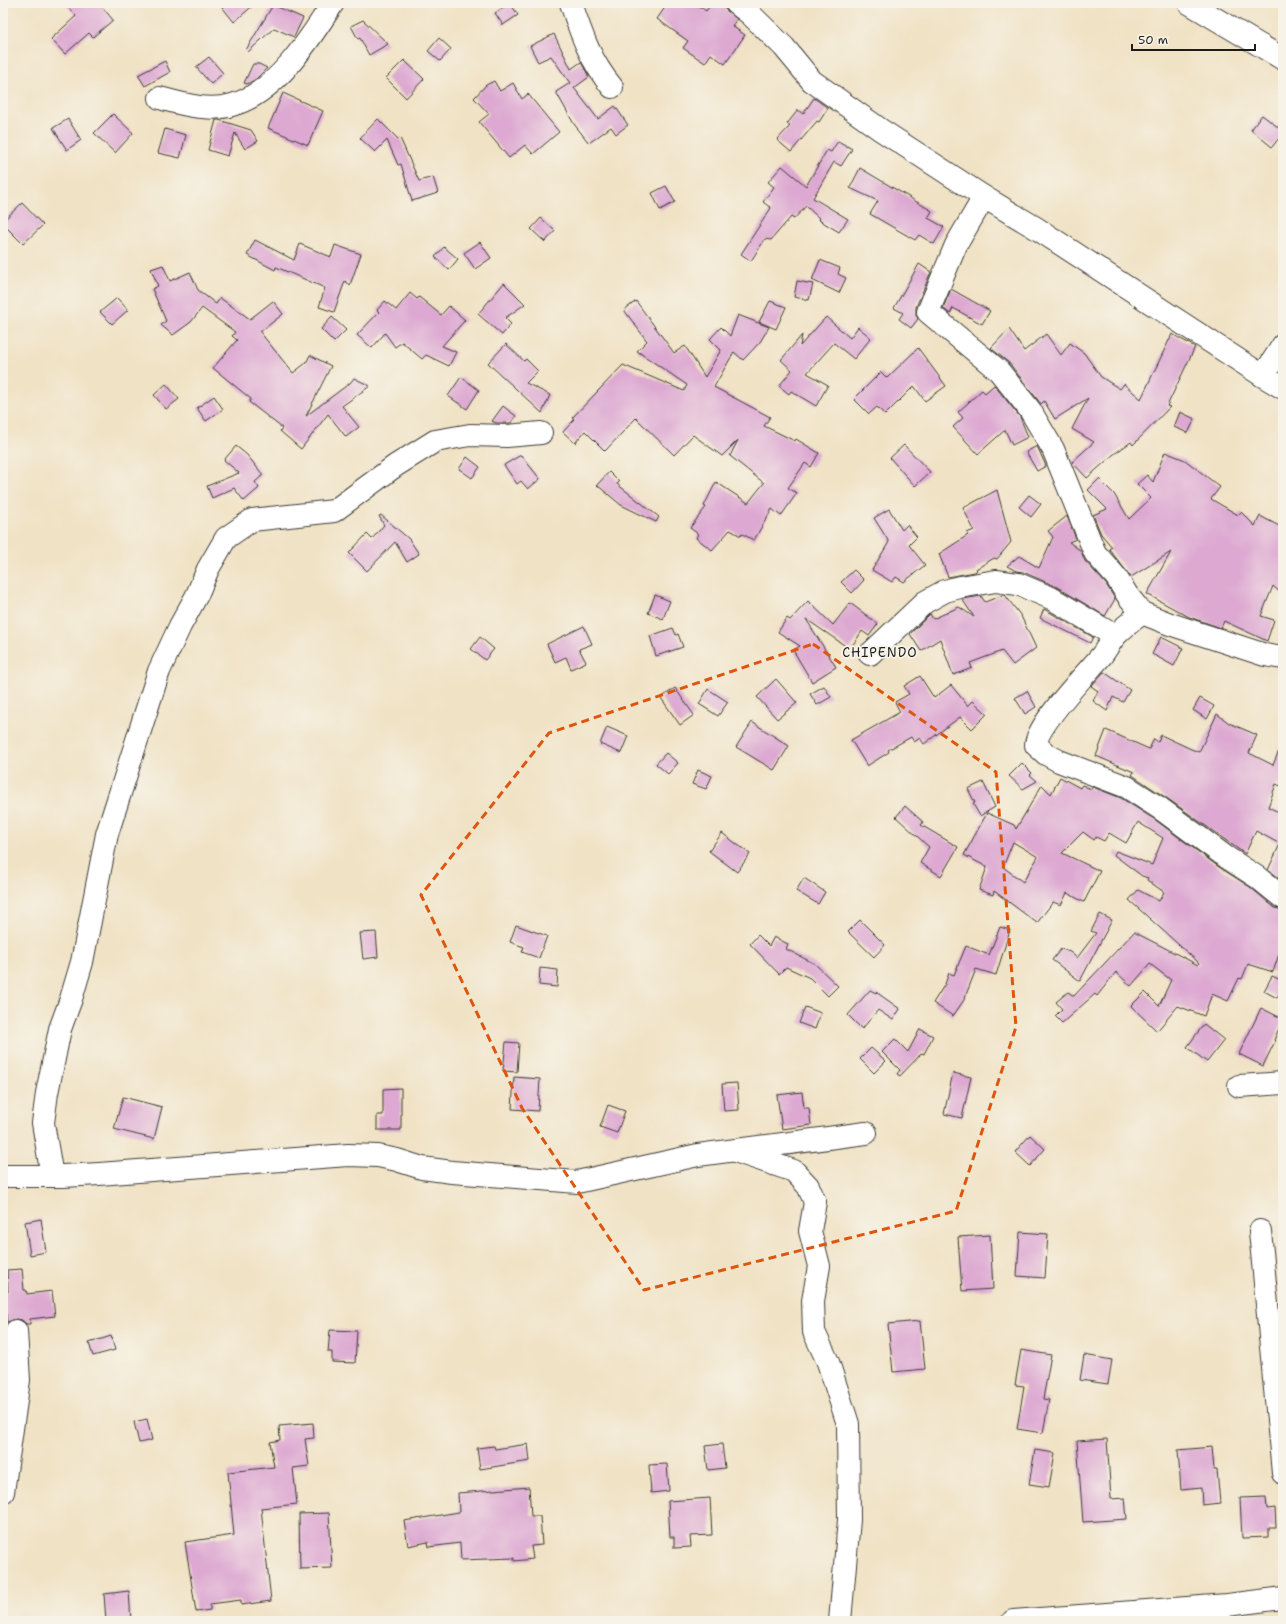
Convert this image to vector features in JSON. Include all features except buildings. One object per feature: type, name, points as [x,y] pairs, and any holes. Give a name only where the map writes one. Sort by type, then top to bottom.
[{"type":"main road","points":[[160,98],[188,106],[216,107],[232,105],[258,93],[291,63],[333,3]]},
{"type":"main road","points":[[571,3],[582,38],[600,72],[612,87]]},
{"type":"main road","points":[[1189,3],[1283,59]]},
{"type":"main road","points":[[744,7],[784,47],[812,81],[881,130],[984,197],[1036,228],[1283,388]]},
{"type":"main road","points":[[984,197],[956,245],[928,312],[999,371],[1030,410],[1053,449],[1095,553],[1116,576],[1128,596],[1142,613],[1170,624],[1265,655],[1283,658]]},
{"type":"main road","points":[[1263,376],[1283,345]]},
{"type":"main road","points":[[52,1176],[43,1123],[47,1093],[60,1029],[82,962],[107,834],[159,671],[180,626],[197,595],[208,569],[226,538],[252,520],[334,511],[395,466],[435,441],[470,435],[507,436],[541,433]]},
{"type":"main road","points":[[870,654],[925,602],[945,591],[996,581],[1018,584],[1051,598],[1115,636]]},
{"type":"main road","points":[[1142,613],[1115,636],[1103,653],[1056,709],[1039,734],[1036,740],[1036,745],[1046,754],[1059,761],[1133,791],[1161,809],[1226,857],[1257,877],[1283,898]]},
{"type":"main road","points":[[1239,1086],[1283,1083]]},
{"type":"main road","points":[[3,1176],[99,1174],[348,1155],[378,1156],[422,1168],[452,1172],[577,1182],[698,1155],[866,1133]]},
{"type":"main road","points":[[734,1151],[794,1171],[808,1186],[815,1202],[810,1231],[819,1266],[813,1301],[814,1332],[828,1362],[848,1424],[849,1520],[840,1621]]},
{"type":"main road","points":[[1260,1231],[1283,1473]]},
{"type":"main road","points":[[3,1492],[19,1380],[16,1331]]},
{"type":"main road","points":[[1012,1621],[1227,1605],[1283,1598]]},
{"type":"highlighted area","points":[[813,644],[996,772],[1016,1027],[956,1211],[644,1290],[522,1108],[421,895],[549,733]]},
{"type":"district","name":"CHIPENDO","points":[[880,652]]}]
